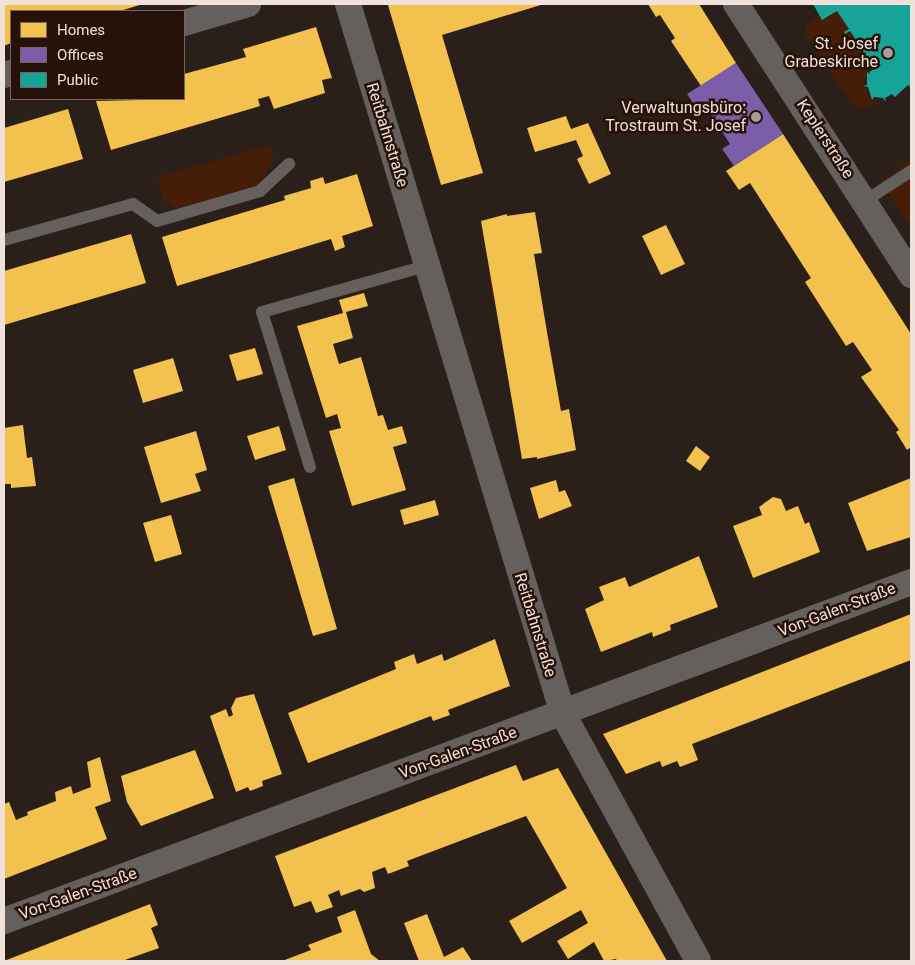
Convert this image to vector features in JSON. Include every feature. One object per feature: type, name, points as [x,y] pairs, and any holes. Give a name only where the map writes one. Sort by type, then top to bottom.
[{"type":"street","points":[[185,23],[248,4]]},
{"type":"street","name":"Reitbahnstraße","points":[[348,4],[562,714],[698,961]]},
{"type":"street","name":"Keplerstraße","points":[[736,4],[865,201],[911,275]]},
{"type":"street","name":"Von-Galen-Straße","points":[[4,921],[911,582]]},
{"type":"lane","points":[[4,240],[133,204],[158,221],[260,191],[289,164]]},
{"type":"lane","points":[[865,201],[911,171]]},
{"type":"lane","points":[[310,467],[262,312],[426,266]]},
{"type":"shaded area","points":[[848,4],[911,4],[911,84],[885,98],[874,97],[868,87],[869,72],[874,68],[848,28],[870,66],[863,86],[872,100],[879,100],[864,108],[853,105],[805,34],[806,25],[819,17],[823,20]]},
{"type":"shaded area","points":[[270,145],[274,160],[260,185],[174,209],[163,199],[158,177]]},
{"type":"shaded area","points":[[911,160],[911,228],[881,181]]},
{"type":"building: Homes","points":[[4,4],[143,4],[123,10],[10,10],[10,43],[4,46]]},
{"type":"building: Homes","points":[[544,4],[442,35],[483,173],[441,185],[388,5]]},
{"type":"building: Homes","points":[[648,4],[699,4],[736,63],[701,86],[671,41],[675,38],[660,15],[656,17]]},
{"type":"building: Homes","points":[[316,27],[332,78],[322,80],[325,93],[274,109],[269,96],[258,99],[260,106],[111,150],[96,101],[185,100],[185,74],[246,57],[243,49]]},
{"type":"building: Homes","points":[[68,109],[83,159],[4,182],[4,128]]},
{"type":"building: Homes","points":[[566,116],[571,129],[588,123],[611,174],[589,184],[577,159],[583,156],[576,140],[535,152],[527,128]]},
{"type":"building: Homes","points":[[783,134],[911,334],[911,447],[907,450],[896,432],[899,430],[861,377],[872,370],[853,342],[846,346],[805,282],[811,278],[750,183],[739,190],[726,171]]},
{"type":"building: Homes","points":[[357,174],[373,226],[342,236],[345,247],[335,251],[331,239],[177,286],[162,237],[285,200],[284,196],[311,188],[310,181],[323,177],[325,184]]},
{"type":"building: Homes","points":[[535,212],[542,253],[534,254],[547,332],[561,411],[569,409],[576,450],[537,459],[537,457],[522,459],[481,221],[507,214],[507,216]]},
{"type":"building: Homes","points":[[666,225],[685,264],[661,275],[642,236]]},
{"type":"building: Homes","points":[[131,234],[146,283],[4,325],[4,271]]},
{"type":"building: Homes","points":[[364,293],[368,306],[346,312],[353,338],[333,344],[339,364],[361,357],[378,416],[383,415],[388,430],[402,426],[407,443],[393,447],[406,490],[352,506],[329,431],[341,428],[337,414],[326,418],[297,326],[343,313],[339,300]]},
{"type":"building: Homes","points":[[255,348],[263,374],[237,381],[229,355]]},
{"type":"building: Homes","points":[[173,358],[183,391],[143,403],[133,370]]},
{"type":"building: Homes","points":[[23,425],[27,458],[32,457],[36,486],[11,488],[11,484],[4,484],[4,428]]},
{"type":"building: Homes","points":[[279,426],[286,450],[255,460],[247,436]]},
{"type":"building: Homes","points":[[196,431],[207,470],[195,474],[201,491],[161,503],[144,447]]},
{"type":"building: Homes","points":[[696,446],[710,457],[700,471],[686,461]]},
{"type":"building: Homes","points":[[294,478],[337,629],[313,636],[268,486]]},
{"type":"building: Homes","points":[[911,478],[911,537],[867,551],[848,503]]},
{"type":"building: Homes","points":[[556,480],[559,492],[565,490],[572,506],[539,519],[530,488]]},
{"type":"building: Homes","points":[[773,497],[781,499],[786,511],[798,506],[805,524],[809,522],[820,552],[753,578],[733,526],[762,515],[759,507]]},
{"type":"building: Homes","points":[[435,500],[439,515],[404,525],[400,510]]},
{"type":"building: Homes","points":[[171,515],[182,554],[155,562],[143,523]]},
{"type":"building: Homes","points":[[699,556],[718,607],[670,625],[671,630],[653,637],[652,632],[601,652],[585,609],[604,600],[599,587],[625,577],[629,587]]},
{"type":"building: Homes","points":[[911,614],[911,660],[692,744],[698,760],[680,767],[677,761],[662,767],[660,761],[626,774],[603,734]]},
{"type":"building: Homes","points":[[495,639],[510,686],[448,710],[450,715],[433,721],[431,716],[308,763],[288,713],[396,669],[394,662],[414,654],[417,664],[442,654],[444,661]]},
{"type":"building: Homes","points":[[254,694],[282,774],[262,781],[263,786],[250,791],[248,787],[236,792],[210,716],[226,709],[229,717],[233,715],[231,708],[236,698]]},
{"type":"building: Homes","points":[[195,750],[214,798],[141,826],[127,802],[121,776]]},
{"type":"building: Homes","points":[[100,757],[111,801],[95,807],[107,839],[4,879],[4,804],[9,802],[16,820],[28,815],[27,812],[56,801],[55,792],[71,786],[73,794],[91,787],[87,762]]},
{"type":"building: Homes","points":[[516,765],[523,781],[558,768],[667,961],[617,961],[616,959],[604,961],[594,942],[568,959],[557,941],[588,923],[581,910],[522,943],[509,921],[567,888],[526,816],[407,861],[409,866],[388,874],[385,867],[372,872],[375,888],[364,892],[360,889],[341,896],[339,890],[328,895],[333,907],[316,913],[311,901],[294,907],[275,856]]},
{"type":"building: Homes","points":[[150,904],[158,925],[151,928],[159,948],[122,961],[4,961]]},
{"type":"building: Homes","points":[[355,910],[371,954],[380,961],[282,961],[311,950],[308,945],[342,932],[337,917]]},
{"type":"building: Homes","points":[[427,914],[444,957],[463,947],[472,961],[419,961],[404,923]]},
{"type":"building: Offices","points":[[736,63],[783,134],[734,166],[722,149],[730,144],[706,107],[699,112],[687,94]]},
{"type":"building: Public","name":"St. Josef Grabeskirche","points":[[813,4],[911,4],[911,87],[908,85],[895,97],[892,94],[885,98],[886,102],[883,98],[874,97],[872,100],[868,87],[863,86],[867,85],[867,72],[871,75],[869,72],[875,69],[863,51],[857,52],[862,49],[850,31],[845,34],[844,32],[849,29],[837,11],[822,20]]},
{"type":"place","name":"St. Josef Grabeskirche","points":[[888,53]]},
{"type":"place","name":"Verwaltungsbüro: Trostraum St. Josef","points":[[756,117]]}]
